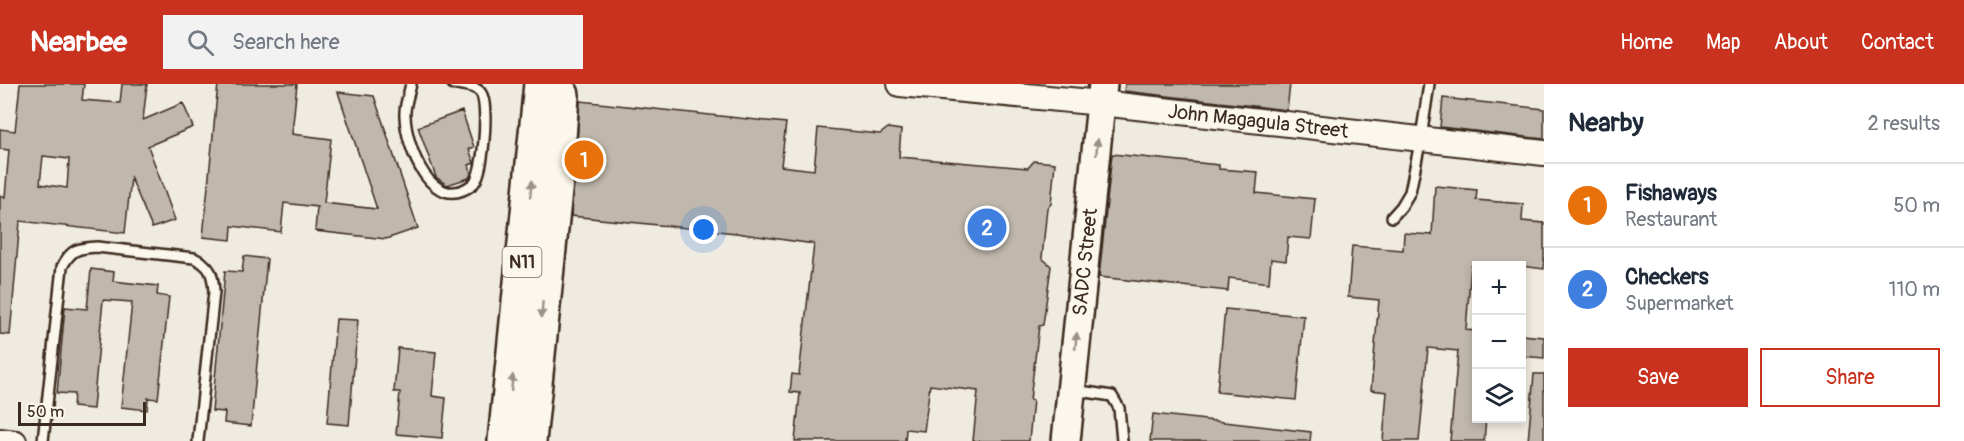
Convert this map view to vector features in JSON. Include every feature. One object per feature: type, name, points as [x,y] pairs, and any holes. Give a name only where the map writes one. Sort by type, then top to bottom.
[{"type":"highway","name":"N11","points":[[505,441],[541,84]]},
{"type":"highway","name":"N11","points":[[529,441],[556,181],[563,84]]},
{"type":"main road","name":"SADC Street","points":[[1066,441],[1102,94]]},
{"type":"street","name":"John Magagula Street","points":[[900,84],[1102,94],[1544,153]]},
{"type":"street","points":[[0,439],[16,441]]},
{"type":"lane","points":[[411,84],[405,115],[415,155],[426,176],[436,188],[452,192],[470,186],[478,177],[484,118],[482,95],[471,87],[453,84]]},
{"type":"lane","points":[[1392,217],[1410,192],[1429,84]]},
{"type":"lane","points":[[43,441],[62,267],[68,254],[82,248],[97,247],[194,258],[207,264],[213,275],[214,292],[198,441]]},
{"type":"lane","points":[[1071,389],[1112,396],[1119,408],[1122,441]]},
{"type":"building","points":[[20,84],[84,84],[82,100],[120,103],[122,84],[147,84],[143,120],[183,103],[193,127],[148,146],[175,220],[152,228],[131,178],[125,233],[20,221],[10,335],[0,334],[0,196],[5,197],[9,150],[0,149],[0,129],[15,131]],"holes":[[[43,156],[69,159],[67,188],[40,184]]]},
{"type":"building","points":[[218,84],[297,84],[292,134],[331,139],[324,203],[377,209],[338,92],[374,96],[418,228],[386,239],[315,231],[317,207],[284,203],[281,232],[232,226],[231,240],[203,237]]},
{"type":"building","points":[[1125,84],[1290,84],[1287,110],[1124,91]]},
{"type":"building","points":[[1443,98],[1544,109],[1544,139],[1440,127]]},
{"type":"building","points":[[580,101],[786,123],[781,166],[814,170],[818,128],[880,134],[888,128],[901,130],[899,157],[1028,168],[1034,161],[1055,163],[1051,204],[1047,208],[1042,258],[1051,266],[1043,325],[1039,326],[1030,400],[1033,400],[1029,441],[973,441],[978,391],[930,385],[924,431],[906,429],[905,441],[795,441],[800,393],[790,392],[792,374],[799,375],[814,244],[736,233],[571,216]]},
{"type":"building","points":[[462,111],[474,147],[469,149],[474,163],[469,165],[471,173],[469,178],[447,185],[436,177],[418,127]]},
{"type":"building","points":[[1112,154],[1219,165],[1219,169],[1258,172],[1256,193],[1315,199],[1311,239],[1288,237],[1286,261],[1271,259],[1269,283],[1229,278],[1228,291],[1099,277]]},
{"type":"building","points":[[1435,186],[1477,190],[1476,200],[1523,204],[1522,221],[1544,223],[1544,269],[1526,267],[1526,261],[1472,261],[1466,330],[1472,331],[1472,423],[1486,423],[1484,441],[1450,441],[1458,351],[1428,348],[1419,441],[1383,441],[1387,392],[1371,390],[1379,300],[1348,297],[1352,246],[1403,250],[1404,233],[1432,235]]},
{"type":"building","points":[[244,256],[267,259],[251,426],[224,423],[225,412],[212,411],[225,271],[242,272]]},
{"type":"building","points":[[91,269],[114,272],[113,281],[158,286],[157,295],[169,297],[158,399],[148,398],[147,410],[121,407],[132,302],[103,300],[93,409],[73,407],[74,394],[57,393],[65,307],[87,309]]},
{"type":"building","points":[[1225,309],[1304,316],[1296,400],[1217,392]]},
{"type":"building","points":[[336,319],[358,320],[349,425],[327,423]]},
{"type":"building","points":[[1526,335],[1544,337],[1544,358],[1526,356]]},
{"type":"building","points":[[398,348],[436,352],[432,396],[446,398],[442,438],[396,434],[400,392],[394,392]]},
{"type":"building","points":[[1534,374],[1544,374],[1544,441],[1528,441]]},
{"type":"building","points":[[1153,414],[1311,432],[1310,441],[1150,441]]},
{"type":"place","name":"Fishaways","points":[[584,160]]},
{"type":"place","name":"Checkers","points":[[987,228]]}]
